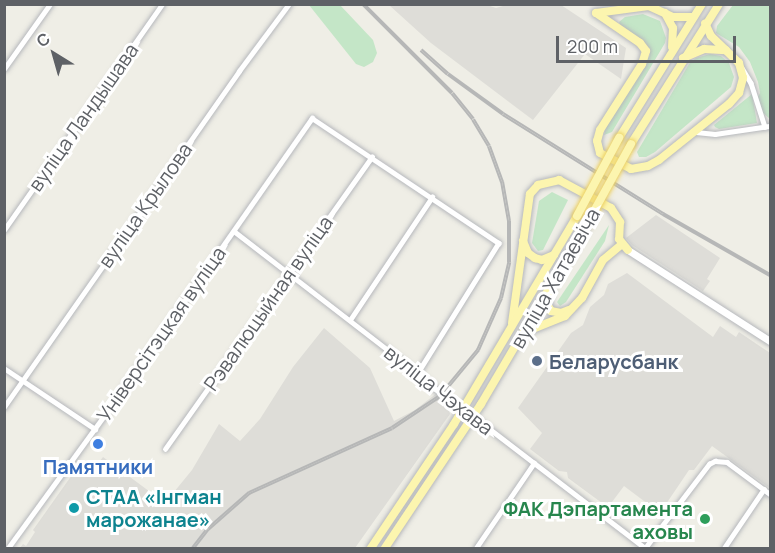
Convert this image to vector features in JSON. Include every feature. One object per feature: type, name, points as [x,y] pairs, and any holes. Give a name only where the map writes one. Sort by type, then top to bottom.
[{"type":"main road","name":"вуліца Хатаевіча","points":[[371,549],[461,411],[577,216],[619,138],[670,52],[702,4]]},
{"type":"main road","name":"вуліца Хатаевіча","points":[[386,549],[525,332],[631,144],[682,59],[719,4]]},
{"type":"main road","points":[[693,17],[680,19],[649,6],[596,13],[640,44],[646,56],[600,130],[597,149],[631,169],[638,169],[659,160],[736,97],[742,83],[742,68],[728,50],[714,39],[705,23]]},
{"type":"main road","points":[[664,12],[672,28],[670,52]]},
{"type":"main road","points":[[682,59],[705,49],[728,50]]},
{"type":"main road","points":[[512,327],[522,240],[532,191],[543,183],[559,180],[611,208],[620,222],[625,248],[603,260],[576,306],[565,316],[525,332]]},
{"type":"main road","points":[[522,240],[528,253],[535,258],[542,260],[555,254]]},
{"type":"main road","points":[[551,289],[547,304],[551,311],[561,313],[576,306]]},
{"type":"street","points":[[4,69],[50,4]]},
{"type":"street","name":"вуліца Ландышава","points":[[4,230],[162,4]]},
{"type":"street","name":"вуліца Крылова","points":[[4,407],[239,71],[289,4]]},
{"type":"street","points":[[696,132],[715,134],[768,126],[752,82],[742,68]]},
{"type":"street","name":"Універсітэцкая вуліца","points":[[8,549],[312,118],[372,157]]},
{"type":"street","points":[[372,157],[499,244],[418,373]]},
{"type":"street","name":"Рэвалюцыйная вуліца","points":[[165,449],[372,157]]},
{"type":"street","points":[[350,320],[432,197]]},
{"type":"street","name":"вуліца Чэхава","points":[[234,231],[418,373],[461,411],[473,416],[645,549]]},
{"type":"street","points":[[625,248],[771,341]]},
{"type":"street","points":[[4,368],[94,429]]},
{"type":"street","points":[[645,549],[709,464],[715,461],[727,462],[771,494]]},
{"type":"street","points":[[476,549],[534,463]]},
{"type":"street","points":[[724,549],[764,489]]},
{"type":"shaded area","points":[[484,4],[496,8],[510,4],[561,5],[626,48],[621,79],[585,54],[533,120],[431,43],[389,5]]},
{"type":"shaded area","points":[[656,215],[720,258],[707,279],[710,281],[703,291],[632,245],[626,238]]},
{"type":"shaded area","points":[[627,273],[713,337],[720,326],[736,337],[739,332],[770,353],[770,488],[712,446],[694,470],[689,470],[660,513],[624,486],[612,502],[602,503],[568,478],[567,472],[559,471],[530,449],[542,433],[518,408],[571,333],[583,325],[590,307],[604,295],[608,284]]},
{"type":"shaded area","points":[[324,328],[370,368],[394,421],[415,410],[437,393],[447,402],[450,414],[355,548],[20,548],[23,544],[26,546],[35,532],[33,530],[79,465],[91,473],[103,457],[165,503],[192,470],[219,424],[240,441],[260,419],[293,367]]},
{"type":"green space","points":[[309,5],[340,5],[373,40],[377,53],[373,62],[364,67],[356,64]]},
{"type":"green space","points":[[733,5],[770,5],[770,119],[762,112],[758,97],[760,93],[758,82],[750,62],[739,47],[716,33],[717,26]]},
{"type":"green space","points":[[643,14],[660,21],[666,38],[665,43],[612,132],[604,135],[606,127],[650,55],[647,45],[622,28],[619,22],[625,17]]},
{"type":"green space","points":[[710,54],[721,56],[729,63],[734,77],[731,87],[655,152],[646,157],[639,157],[637,152],[689,64],[696,58]]},
{"type":"green space","points":[[752,94],[757,123],[719,129],[715,127],[714,125]]},
{"type":"green space","points":[[552,192],[568,200],[543,250],[538,251],[532,243],[539,201]]},
{"type":"green space","points":[[609,225],[605,241],[566,302],[560,306],[557,302]]},
{"type":"railway","points":[[193,548],[208,529],[249,493],[392,428],[440,396],[478,350],[501,298],[509,262],[509,221],[502,182],[489,146],[473,119],[452,93],[363,4]]},
{"type":"railway","points":[[421,50],[448,74],[503,114],[663,214],[770,275]]},
{"type":"place","name":"Беларусбанк","points":[[537,361]]},
{"type":"place","name":"Памятники","points":[[98,444]]},
{"type":"place","name":"СТАА «Інгман марожанае»","points":[[74,508]]},
{"type":"place","name":"ФАК Дэпартамента аховы","points":[[705,519]]}]
